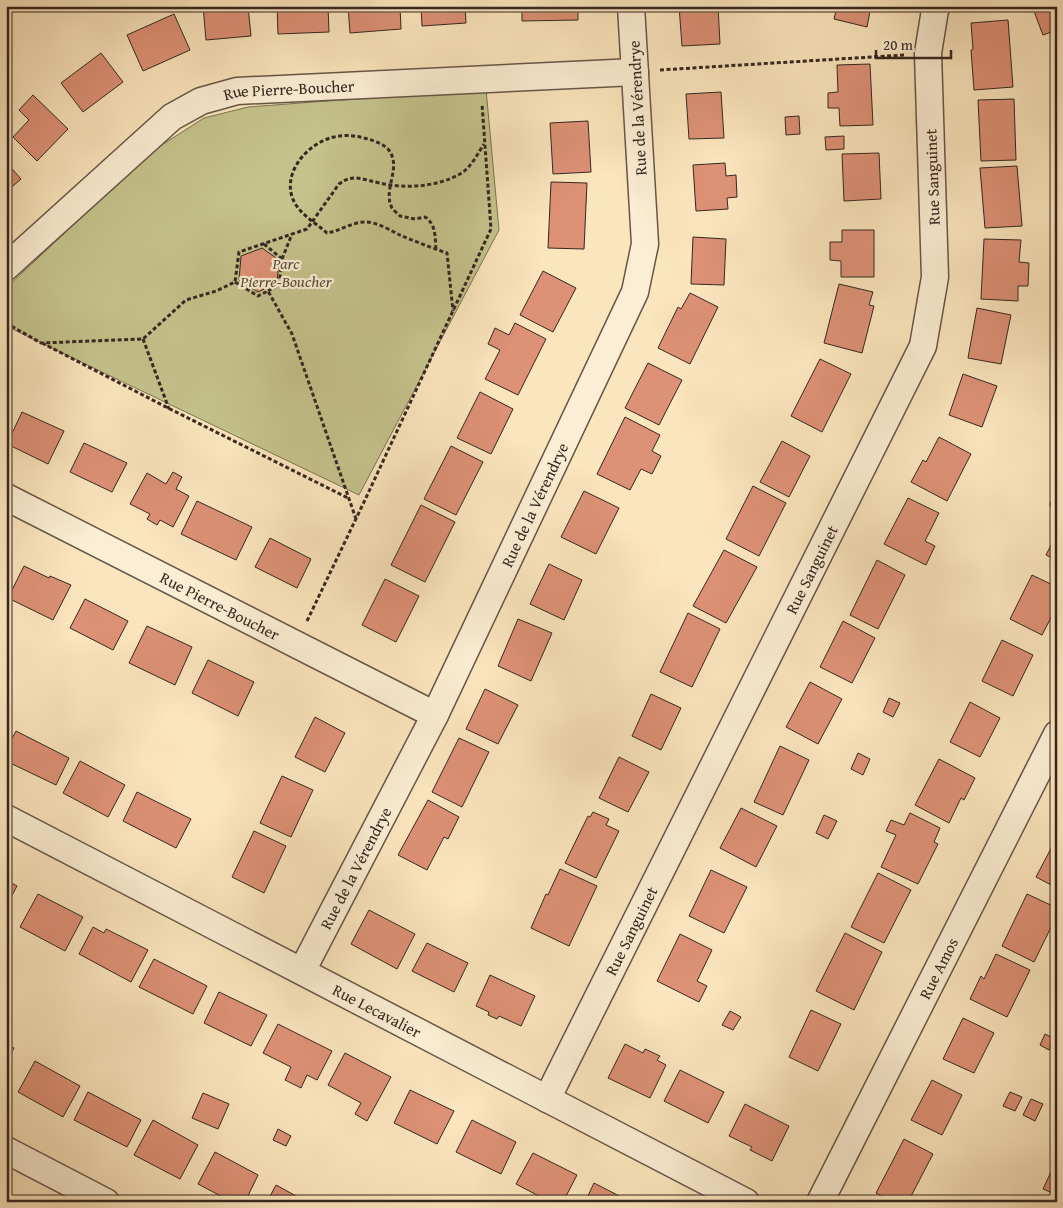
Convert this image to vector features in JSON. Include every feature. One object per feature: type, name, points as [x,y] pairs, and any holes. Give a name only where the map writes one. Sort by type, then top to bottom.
[{"type":"street","name":"Rue de la Vérendrye","points":[[302,971],[435,715],[635,292],[645,244],[631,6]]},
{"type":"street","name":"Rue Sanguinet","points":[[547,1099],[923,346],[935,277],[928,53],[937,6]]},
{"type":"street","name":"Rue Pierre-Boucher","points":[[6,267],[172,117],[201,101],[237,91],[635,72]]},
{"type":"street","name":"Rue Pierre-Boucher","points":[[6,497],[435,715]]},
{"type":"street","name":"Rue Amos","points":[[820,1202],[1057,734]]},
{"type":"street","name":"Rue Lecavalier","points":[[6,818],[746,1202]]},
{"type":"street","points":[[6,1150],[106,1202]]},
{"type":"path","points":[[635,72],[928,53]]},
{"type":"path","points":[[296,644],[356,520],[491,229],[480,79]]},
{"type":"path","points":[[436,249],[435,229],[429,220],[425,217],[415,219],[400,216],[392,208],[390,197],[394,162],[387,148],[376,142],[354,135],[334,137],[323,141],[300,159],[291,178],[292,198],[296,206],[307,218],[327,233],[364,222],[373,223],[436,249],[447,253],[453,312]]},
{"type":"path","points":[[235,282],[239,252],[307,229],[339,184],[346,179],[356,177],[401,186],[432,184],[461,174],[472,163],[485,143]]},
{"type":"path","points":[[235,282],[258,296],[279,285],[282,259],[292,234]]},
{"type":"path","points":[[264,244],[282,259]]},
{"type":"path","points":[[42,343],[143,339],[186,300],[216,291],[235,282]]},
{"type":"path","points":[[268,291],[292,334],[356,520]]},
{"type":"path","points":[[6,323],[170,409],[348,498]]},
{"type":"path","points":[[143,339],[170,409]]},
{"type":"green space","name":"Parc Pierre-Boucher","points":[[486,89],[499,230],[359,495],[6,326],[6,288],[151,152],[204,118],[248,107]]},
{"type":"building","points":[[203,6],[248,6],[251,36],[206,40]]},
{"type":"building","points":[[277,6],[328,6],[329,32],[278,34]]},
{"type":"building","points":[[348,6],[400,6],[401,29],[350,33]]},
{"type":"building","points":[[421,6],[465,6],[466,23],[422,26]]},
{"type":"building","points":[[522,6],[578,6],[578,20],[522,21]]},
{"type":"building","points":[[679,6],[718,6],[720,44],[682,46]]},
{"type":"building","points":[[837,6],[871,6],[867,27],[834,19]]},
{"type":"building","points":[[1032,6],[1057,6],[1057,30],[1043,35]]},
{"type":"building","points":[[174,14],[190,50],[143,71],[127,35]]},
{"type":"building","points":[[1008,20],[1013,87],[974,90],[971,23]]},
{"type":"building","points":[[101,53],[123,82],[83,112],[61,83]]},
{"type":"building","points":[[870,64],[873,125],[840,126],[839,108],[828,108],[828,93],[838,92],[837,65]]},
{"type":"building","points":[[721,92],[724,138],[689,139],[686,94]]},
{"type":"building","points":[[33,95],[68,129],[37,161],[13,137],[29,120],[19,110]]},
{"type":"building","points":[[1014,99],[1016,160],[981,161],[978,100]]},
{"type":"building","points":[[799,116],[800,134],[786,135],[785,117]]},
{"type":"building","points":[[588,121],[591,172],[553,174],[550,123]]},
{"type":"building","points":[[844,136],[844,149],[826,150],[825,137]]},
{"type":"building","points":[[879,153],[881,199],[844,201],[842,154]]},
{"type":"building","points":[[6,162],[21,179],[6,192]]},
{"type":"building","points":[[725,163],[726,176],[736,175],[737,197],[727,198],[728,209],[696,211],[693,165]]},
{"type":"building","points":[[1017,166],[1022,226],[985,228],[980,168]]},
{"type":"building","points":[[551,182],[587,183],[584,249],[548,248]]},
{"type":"building","points":[[842,230],[874,230],[874,277],[841,277],[841,261],[830,260],[830,242],[842,242]]},
{"type":"building","points":[[693,237],[726,239],[724,285],[691,284]]},
{"type":"building","points":[[984,239],[1021,240],[1019,262],[1029,263],[1028,286],[1018,286],[1018,301],[981,299]]},
{"type":"building","points":[[262,248],[279,260],[277,283],[258,292],[239,280],[241,256]]},
{"type":"building","points":[[543,271],[576,288],[553,332],[520,315]]},
{"type":"building","points":[[839,284],[873,292],[869,305],[874,306],[862,353],[824,343]]},
{"type":"building","points":[[690,293],[718,307],[690,364],[658,348],[678,307],[681,309]]},
{"type":"building","points":[[977,308],[1011,315],[1001,364],[968,358]]},
{"type":"building","points":[[515,323],[546,339],[518,395],[485,379],[500,350],[488,344],[495,328],[509,335]]},
{"type":"building","points":[[820,359],[851,374],[822,432],[791,416]]},
{"type":"building","points":[[648,363],[682,380],[659,425],[625,408]]},
{"type":"building","points":[[963,374],[997,386],[982,427],[949,415]]},
{"type":"building","points":[[480,392],[513,409],[491,454],[457,438]]},
{"type":"building","points":[[22,412],[64,431],[48,464],[7,444]]},
{"type":"building","points":[[625,417],[660,435],[652,451],[661,456],[652,474],[641,469],[630,490],[597,474]]},
{"type":"building","points":[[939,437],[971,454],[947,501],[911,482],[923,460],[926,462]]},
{"type":"building","points":[[782,441],[810,456],[789,497],[760,482]]},
{"type":"building","points":[[84,443],[127,463],[112,492],[70,472]]},
{"type":"building","points":[[451,446],[483,462],[456,515],[424,499]]},
{"type":"building","points":[[173,472],[182,477],[176,489],[189,496],[173,527],[160,520],[157,525],[147,519],[150,514],[130,504],[147,473],[166,484]]},
{"type":"building","points":[[753,486],[786,503],[759,556],[726,539]]},
{"type":"building","points":[[584,491],[619,508],[596,554],[561,537]]},
{"type":"building","points":[[1055,493],[1057,494],[1057,524],[1051,521],[1054,515],[1050,504]]},
{"type":"building","points":[[908,498],[939,513],[925,541],[935,546],[926,565],[884,544]]},
{"type":"building","points":[[197,501],[252,527],[236,560],[181,534]]},
{"type":"building","points":[[421,505],[455,522],[425,582],[391,565]]},
{"type":"building","points":[[1057,533],[1057,560],[1046,555]]},
{"type":"building","points":[[270,538],[311,559],[297,588],[255,567]]},
{"type":"building","points":[[724,550],[757,567],[726,623],[693,606]]},
{"type":"building","points":[[877,560],[905,575],[878,629],[850,615]]},
{"type":"building","points":[[549,564],[582,580],[564,620],[530,604]]},
{"type":"building","points":[[24,566],[49,578],[50,576],[71,585],[53,620],[8,598]]},
{"type":"building","points":[[1032,575],[1057,587],[1057,606],[1042,635],[1010,619]]},
{"type":"building","points":[[385,579],[419,596],[396,642],[362,625]]},
{"type":"building","points":[[85,599],[128,621],[113,650],[70,628]]},
{"type":"building","points":[[688,613],[720,629],[692,687],[660,672]]},
{"type":"building","points":[[518,619],[552,633],[531,681],[498,666]]},
{"type":"building","points":[[843,621],[875,638],[852,683],[820,667]]},
{"type":"building","points":[[147,626],[192,647],[175,685],[129,663]]},
{"type":"building","points":[[1002,640],[1033,655],[1013,696],[982,681]]},
{"type":"building","points":[[208,660],[254,682],[238,716],[192,693]]},
{"type":"building","points":[[810,682],[842,699],[818,744],[786,727]]},
{"type":"building","points":[[485,689],[518,705],[498,744],[466,729]]},
{"type":"building","points":[[651,694],[681,708],[661,750],[632,736]]},
{"type":"building","points":[[889,698],[900,703],[893,717],[883,712]]},
{"type":"building","points":[[970,702],[1000,718],[980,757],[950,742]]},
{"type":"building","points":[[315,717],[345,733],[325,772],[295,757]]},
{"type":"building","points":[[16,731],[69,758],[56,785],[6,761],[6,750]]},
{"type":"building","points":[[459,738],[489,752],[462,807],[432,792]]},
{"type":"building","points":[[780,746],[809,760],[783,815],[754,802]]},
{"type":"building","points":[[858,753],[870,759],[863,775],[851,769]]},
{"type":"building","points":[[619,757],[649,772],[628,812],[599,798]]},
{"type":"building","points":[[939,759],[975,778],[964,800],[961,798],[949,823],[915,805]]},
{"type":"building","points":[[80,761],[125,785],[108,817],[63,793]]},
{"type":"building","points":[[282,776],[313,790],[291,837],[260,823]]},
{"type":"building","points":[[137,792],[191,819],[176,848],[123,821]]},
{"type":"building","points":[[428,800],[459,817],[448,839],[444,837],[427,870],[398,855]]},
{"type":"building","points":[[741,808],[777,826],[756,867],[720,848]]},
{"type":"building","points":[[593,812],[609,819],[606,825],[619,831],[596,878],[565,863],[588,816],[590,817]]},
{"type":"building","points":[[910,813],[940,828],[934,842],[938,844],[918,884],[881,867],[896,835],[886,831],[891,820],[904,825]]},
{"type":"building","points":[[824,815],[837,821],[828,839],[816,833]]},
{"type":"building","points":[[254,831],[286,846],[264,893],[232,877]]},
{"type":"building","points":[[1057,837],[1057,888],[1036,877]]},
{"type":"building","points":[[560,869],[597,886],[569,946],[531,928],[546,894],[548,895]]},
{"type":"building","points":[[711,870],[747,887],[724,933],[689,916]]},
{"type":"building","points":[[878,873],[911,890],[884,943],[851,927]]},
{"type":"building","points":[[6,880],[17,886],[6,907]]},
{"type":"building","points":[[38,894],[83,917],[65,951],[20,927]]},
{"type":"building","points":[[1027,894],[1057,908],[1057,915],[1034,962],[1002,946]]},
{"type":"building","points":[[369,910],[415,934],[397,969],[351,944]]},
{"type":"building","points":[[93,927],[104,933],[106,929],[148,950],[131,982],[79,954]]},
{"type":"building","points":[[845,933],[882,952],[854,1010],[816,991]]},
{"type":"building","points":[[680,934],[712,950],[697,981],[707,986],[699,1002],[657,981]]},
{"type":"building","points":[[427,943],[468,963],[454,992],[412,971]]},
{"type":"building","points":[[996,954],[1030,970],[1007,1017],[970,999],[981,976],[984,979]]},
{"type":"building","points":[[154,959],[207,986],[193,1014],[139,987]]},
{"type":"building","points":[[490,975],[535,996],[521,1026],[499,1016],[497,1019],[488,1015],[489,1012],[476,1006]]},
{"type":"building","points":[[219,992],[267,1015],[251,1046],[204,1023]]},
{"type":"building","points":[[811,1010],[841,1024],[818,1071],[789,1057]]},
{"type":"building","points":[[730,1011],[741,1017],[733,1030],[722,1025]]},
{"type":"building","points":[[963,1018],[994,1033],[974,1073],[943,1059]]},
{"type":"building","points":[[278,1024],[332,1051],[317,1080],[307,1075],[301,1088],[285,1080],[291,1067],[263,1053]]},
{"type":"building","points":[[1045,1034],[1055,1039],[1049,1050],[1040,1045]]},
{"type":"building","points":[[6,1044],[14,1048],[6,1063]]},
{"type":"building","points":[[625,1044],[643,1053],[645,1049],[660,1056],[657,1060],[666,1065],[650,1098],[608,1078]]},
{"type":"building","points":[[345,1053],[391,1077],[367,1121],[355,1114],[361,1103],[328,1085]]},
{"type":"building","points":[[35,1061],[80,1086],[63,1117],[18,1092]]},
{"type":"building","points":[[680,1070],[724,1092],[708,1123],[664,1101]]},
{"type":"building","points":[[932,1080],[962,1095],[942,1135],[911,1120]]},
{"type":"building","points":[[410,1090],[454,1111],[437,1144],[394,1123]]},
{"type":"building","points":[[88,1092],[141,1120],[127,1147],[74,1120]]},
{"type":"building","points":[[1010,1092],[1022,1097],[1015,1111],[1003,1106]]},
{"type":"building","points":[[203,1093],[229,1104],[218,1129],[192,1118]]},
{"type":"building","points":[[1031,1099],[1043,1104],[1035,1121],[1023,1115]]},
{"type":"building","points":[[745,1104],[789,1126],[772,1161],[750,1150],[752,1147],[729,1136]]},
{"type":"building","points":[[153,1120],[198,1145],[180,1179],[134,1155]]},
{"type":"building","points":[[472,1120],[516,1142],[501,1174],[456,1152]]},
{"type":"building","points":[[278,1129],[291,1136],[286,1146],[273,1140]]},
{"type":"building","points":[[904,1139],[933,1154],[908,1202],[892,1202],[876,1193]]},
{"type":"building","points":[[215,1152],[258,1175],[245,1202],[232,1202],[198,1184]]},
{"type":"building","points":[[533,1153],[577,1175],[563,1202],[550,1202],[516,1184]]},
{"type":"building","points":[[1057,1159],[1057,1195],[1043,1189]]},
{"type":"building","points":[[594,1183],[631,1202],[585,1202]]},
{"type":"building","points":[[276,1185],[307,1202],[267,1202]]}]
